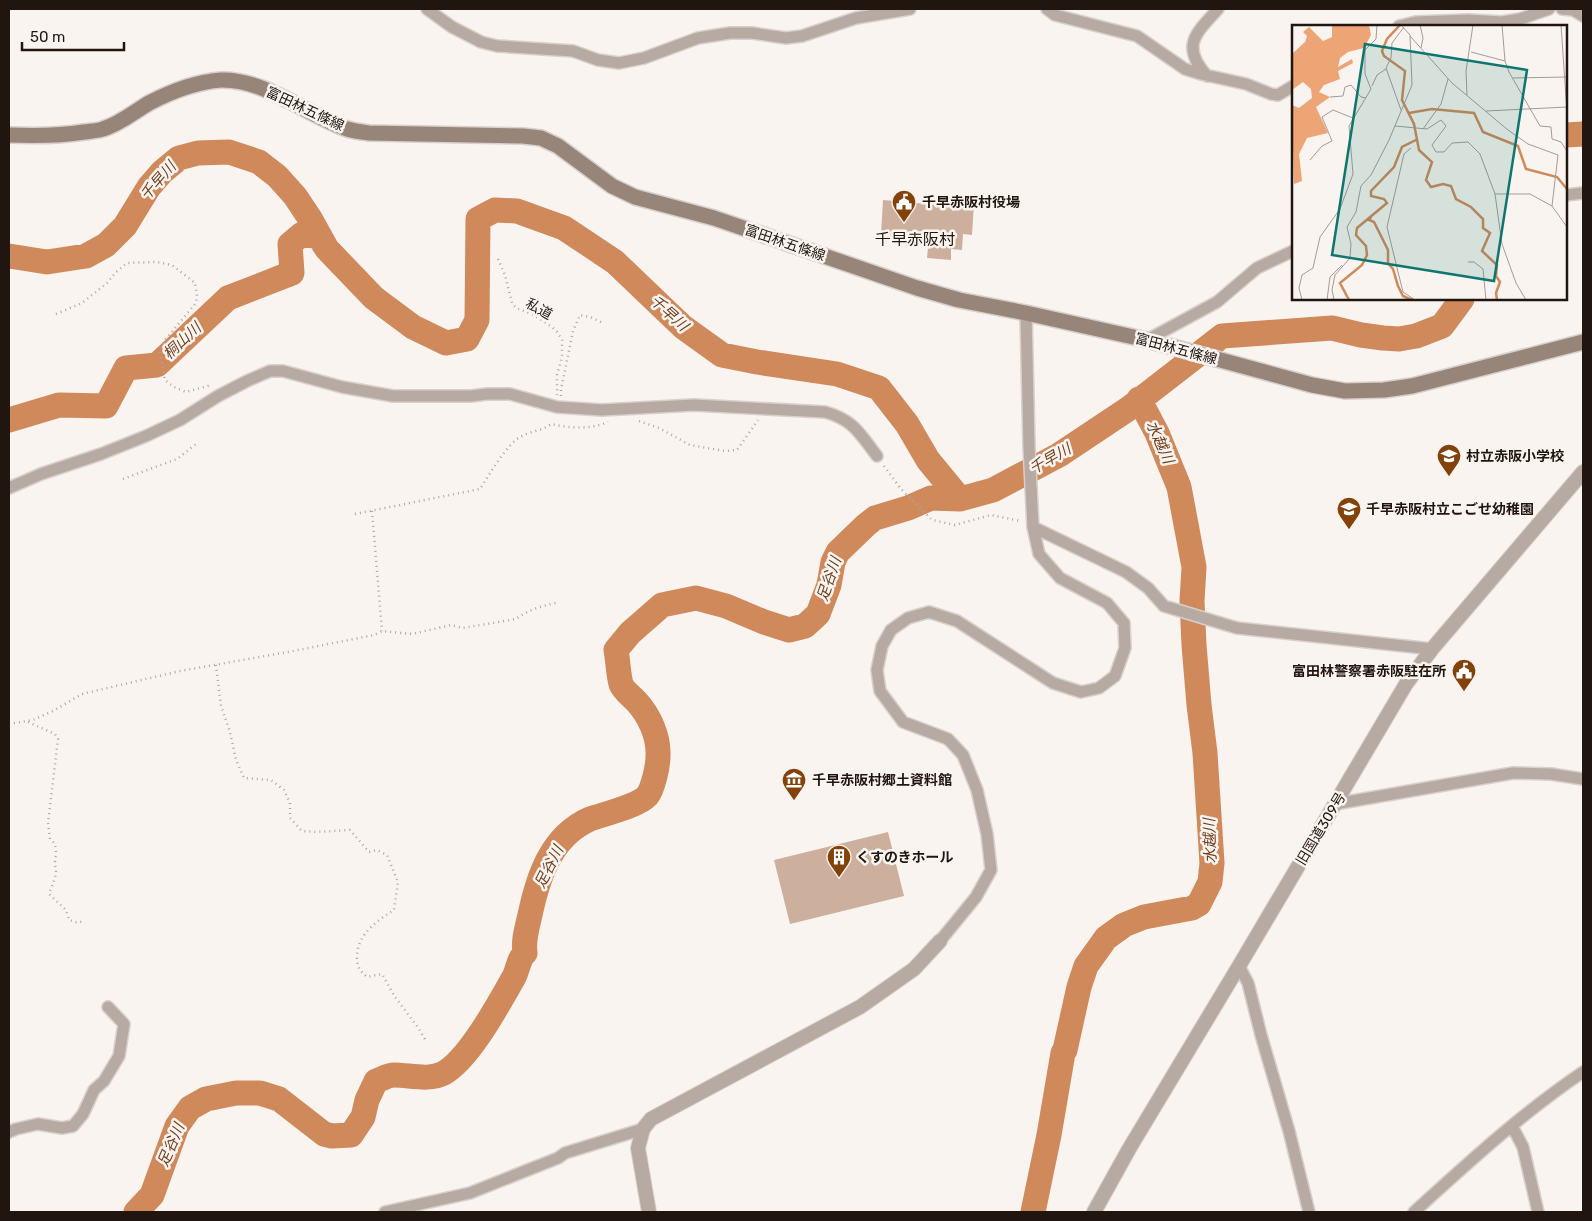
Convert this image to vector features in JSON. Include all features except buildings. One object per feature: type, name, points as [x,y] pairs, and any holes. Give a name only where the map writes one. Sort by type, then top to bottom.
[{"type":"main road","name":"富田林五條線","points":[[9,134],[34,136],[102,130],[150,103],[199,82],[223,80],[244,83],[271,92],[331,123],[349,130],[369,133],[541,138],[558,146],[612,186],[635,198],[714,218],[917,288],[959,300],[1147,340],[1312,385],[1345,391],[1384,390],[1440,379],[1583,342]]},
{"type":"street","points":[[426,9],[452,27],[482,42],[497,46],[573,51],[598,60],[619,63],[644,58],[698,38],[730,33],[752,33],[786,38],[802,36],[856,18],[910,9]]},
{"type":"street","points":[[1047,9],[1055,15],[1136,36],[1185,69],[1207,76],[1246,84],[1270,94],[1292,97]]},
{"type":"street","points":[[1207,76],[1198,66],[1192,51],[1195,35],[1218,9]]},
{"type":"street","points":[[1403,25],[1416,22],[1459,20],[1502,22],[1520,19],[1550,9]]},
{"type":"street","points":[[1562,9],[1573,10],[1583,16]]},
{"type":"street","points":[[1278,94],[1292,87]]},
{"type":"street","points":[[1567,195],[1583,193]]},
{"type":"street","points":[[1147,340],[1216,302],[1257,268],[1292,251]]},
{"type":"street","points":[[649,1212],[638,1148],[643,1129],[650,1119],[860,1007],[914,969],[976,897],[991,870],[987,834],[977,790],[964,755],[948,739],[903,722],[880,691],[877,670],[882,646],[891,630],[908,618],[929,612],[957,621],[1053,683],[1081,692],[1099,688],[1115,676],[1125,648],[1124,623],[1107,604],[1060,578],[1039,554],[1033,527],[1026,313]]},
{"type":"street","points":[[9,488],[41,474],[101,454],[152,434],[180,420],[218,396],[270,371],[283,371],[342,387],[393,396],[510,394],[560,407],[602,410],[694,406],[825,412],[839,416],[851,424],[877,456]]},
{"type":"street","name":"旧国道309号","points":[[1094,1212],[1129,1149],[1406,684],[1432,649],[1583,472]]},
{"type":"street","points":[[1033,527],[1126,572],[1148,588],[1164,606],[1237,628],[1432,649]]},
{"type":"street","points":[[1336,804],[1513,773],[1551,774],[1583,779]]},
{"type":"street","points":[[1239,966],[1248,983],[1290,1131],[1309,1212]]},
{"type":"street","points":[[9,1132],[38,1124],[62,1128],[73,1126],[83,1114],[94,1090],[104,1081],[120,1056],[124,1024],[108,1006]]},
{"type":"street","points":[[1414,1212],[1512,1126],[1557,1089],[1583,1072]]},
{"type":"street","points":[[1512,1126],[1522,1148],[1538,1212]]},
{"type":"street","points":[[385,1212],[470,1193],[558,1158],[565,1153],[643,1129]]},
{"type":"path","name":"私道","points":[[498,259],[512,304],[552,327],[562,340],[562,357],[557,375],[560,407]]},
{"type":"path","points":[[56,314],[82,303],[107,284],[116,272],[127,264],[157,262],[172,265],[195,283],[197,296],[196,303],[164,342],[160,354],[165,380],[174,387],[186,392],[212,385]]},
{"type":"path","points":[[560,407],[560,390],[573,330],[580,315],[603,323]]},
{"type":"path","points":[[634,420],[660,428],[690,445],[725,451],[737,450],[767,410]]},
{"type":"path","points":[[355,514],[480,489],[506,451],[520,436],[546,428],[551,424],[570,427],[593,427],[614,420]]},
{"type":"path","points":[[123,479],[177,459],[196,444]]},
{"type":"path","points":[[877,456],[901,489],[932,520],[955,524],[992,515],[1022,522],[1033,527]]},
{"type":"path","points":[[372,510],[382,631]]},
{"type":"path","points":[[9,724],[33,720],[82,694],[180,671],[374,635],[382,631],[412,634],[451,625],[463,628],[516,618],[536,608],[556,603]]},
{"type":"path","points":[[216,665],[221,706],[230,732],[236,760],[244,778],[271,780],[284,790],[290,803],[290,818],[302,831],[350,830],[369,852],[377,850],[387,854],[398,882],[394,910],[373,925],[361,938],[357,947],[357,962],[359,970],[367,977],[382,974],[395,998],[426,1041]]},
{"type":"path","points":[[27,721],[55,734],[58,739],[48,824],[50,839],[53,841],[57,854],[54,862],[56,869],[49,894],[66,910],[69,920],[78,923],[83,921]]},
{"type":"waterway","name":"千早川","points":[[1567,135],[1583,134]]},
{"type":"waterway","name":"千早川","points":[[9,256],[47,262],[86,256],[106,245],[125,226],[149,187],[162,172],[179,158],[198,153],[229,152],[259,162],[277,176],[295,196],[327,249],[374,298],[413,327],[446,343],[467,339],[477,320],[478,219],[495,210],[517,211],[564,228],[615,262],[683,327],[722,355],[837,374],[879,388],[907,424],[928,460],[960,499]]},
{"type":"waterway","name":"桐山川","points":[[9,420],[59,405],[106,406],[126,368],[157,365],[228,298],[292,273],[290,244],[302,234],[319,237],[327,249]]},
{"type":"waterway","name":"足谷川","points":[[136,1212],[152,1195],[177,1126],[190,1108],[206,1099],[236,1093],[260,1093],[279,1099],[324,1134],[332,1136],[351,1135],[363,1117],[367,1100],[376,1081],[392,1075],[432,1077],[444,1073],[464,1055],[492,1015],[514,977],[525,953],[526,934],[537,886],[548,859],[556,847],[577,826],[590,819],[643,800],[651,788],[658,760],[657,741],[645,713],[621,684],[616,650],[630,633],[662,605],[696,598],[726,606],[789,630],[805,626],[818,614],[829,585],[833,562],[838,552],[875,518],[908,508],[931,498],[960,499],[993,490],[1059,455],[1128,409],[1222,336],[1332,328],[1361,335],[1399,339],[1416,336],[1442,326],[1461,300]]},
{"type":"waterway","name":"水越川","points":[[1033,1212],[1063,1053],[1086,966],[1106,938],[1124,925],[1144,917],[1192,908],[1199,904],[1210,882],[1212,863],[1205,753],[1194,645],[1192,601],[1194,567],[1179,487],[1157,433],[1139,399]]},
{"type":"place","name":"千早赤阪村役場","points":[[904,223]]},
{"type":"place","name":"村立赤阪小学校","points":[[1449,477]]},
{"type":"place","name":"千早赤阪村立こごせ幼稚園","points":[[1349,530]]},
{"type":"place","name":"富田林警察署赤阪駐在所","points":[[1464,692]]},
{"type":"place","name":"千早赤阪村郷土資料館","points":[[794,801]]},
{"type":"place","name":"くすのきホール","points":[[839,878]]},
{"type":"district","name":"千早赤阪村","points":[[915,239]]}]
